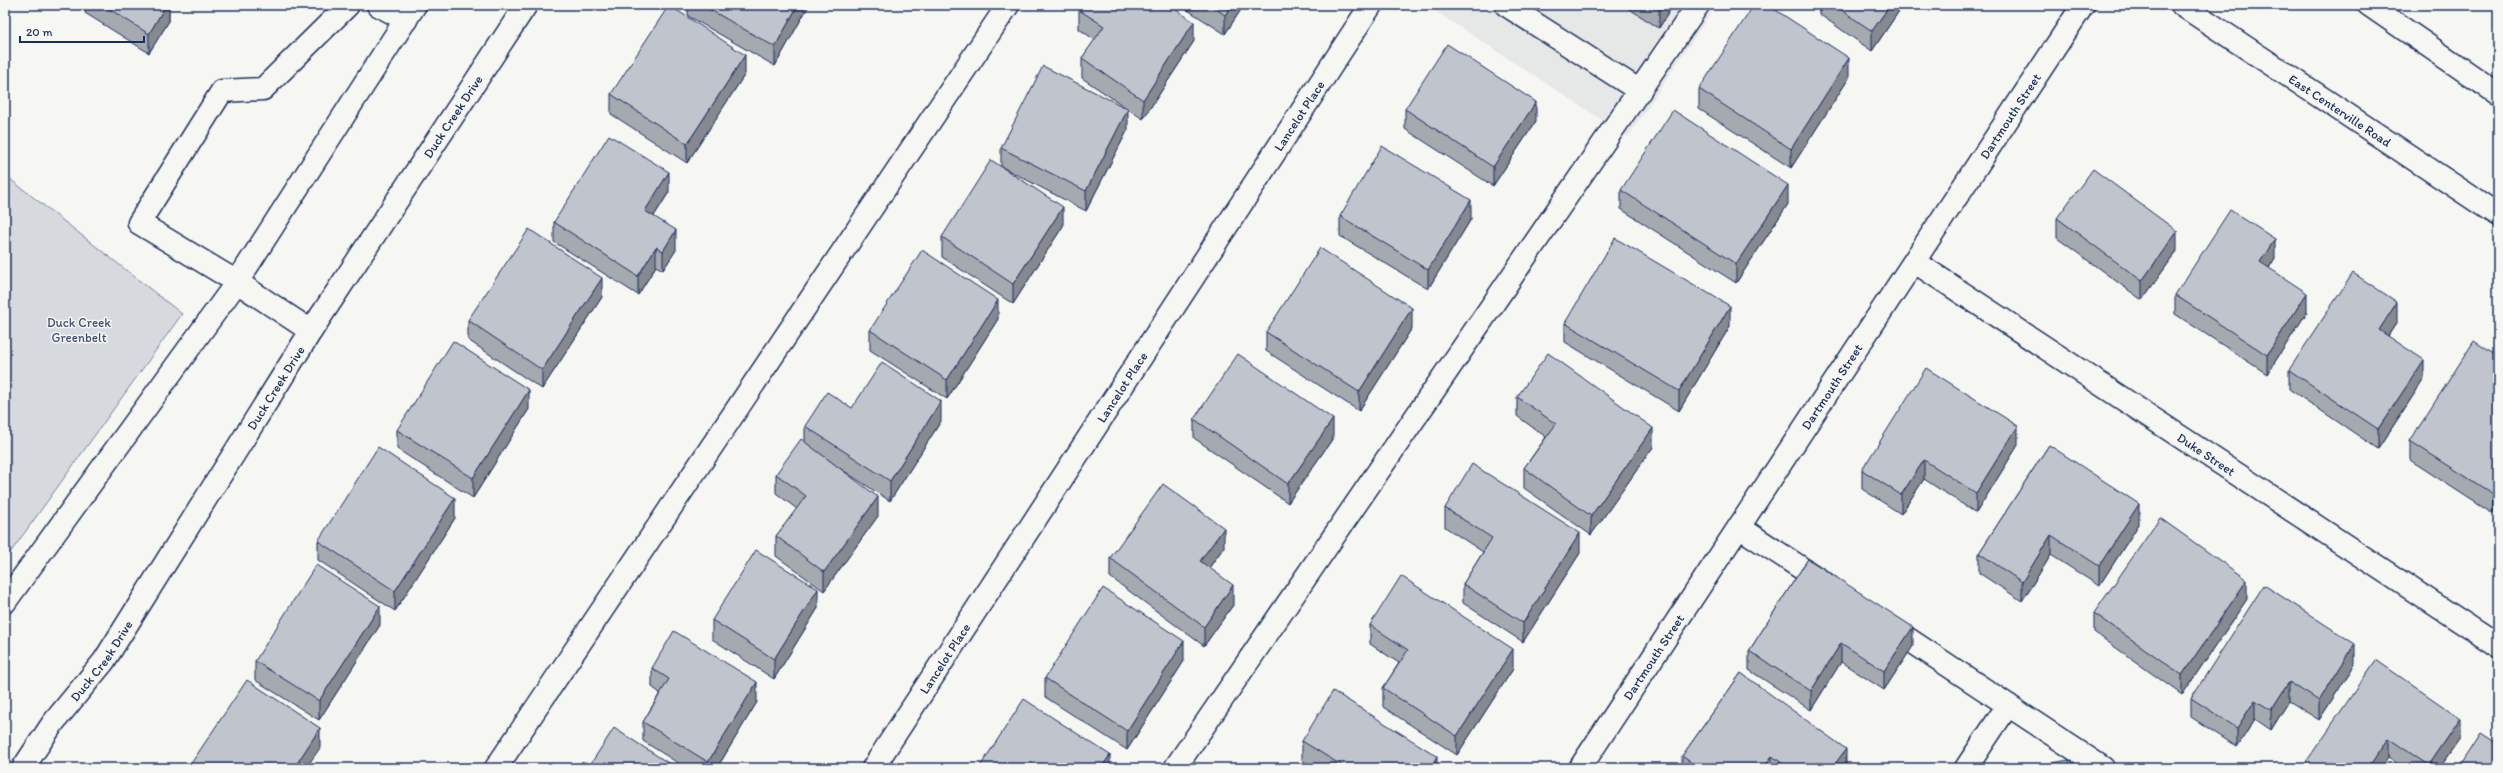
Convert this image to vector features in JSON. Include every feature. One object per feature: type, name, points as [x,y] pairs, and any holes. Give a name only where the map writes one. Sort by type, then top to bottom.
[{"type":"street","points":[[311,331],[237,282],[139,223],[222,91],[263,89],[348,5]]},
{"type":"street","points":[[5,602],[237,282],[411,12],[378,5]]},
{"type":"street","name":"Duck Creek Drive","points":[[23,768],[53,723],[104,661],[311,331],[526,5]]},
{"type":"street","points":[[496,768],[1008,5]]},
{"type":"street","name":"Lancelot Place","points":[[873,768],[1371,5]]},
{"type":"street","points":[[1506,5],[1640,91]]},
{"type":"street","points":[[1175,768],[1698,5]]},
{"type":"street","name":"Dartmouth Street","points":[[1580,768],[2083,5]]},
{"type":"street","name":"East Centerville Road","points":[[2182,5],[2498,215]]},
{"type":"street","points":[[2374,6],[2498,94]]},
{"type":"street","name":"Duke Street","points":[[1915,262],[2498,646]]},
{"type":"street","points":[[1740,527],[1844,596]]},
{"type":"street","points":[[1870,614],[2103,768]]},
{"type":"street","points":[[1966,768],[2008,705]]},
{"type":"shaded area","points":[[1426,5],[1716,5],[1628,137]]},
{"type":"green space","name":"Duck Creek Greenbelt","points":[[5,175],[182,314],[5,560]]},
{"type":"building","points":[[103,5],[166,5],[149,34]]},
{"type":"building","points":[[669,5],[745,55],[687,144],[611,94]]},
{"type":"building","points":[[702,5],[798,5],[775,47]]},
{"type":"building","points":[[1082,5],[1169,5],[1194,22],[1143,100],[1082,58],[1104,26],[1079,10]]},
{"type":"building","points":[[1210,5],[1232,5],[1225,15]]},
{"type":"building","points":[[1754,5],[1768,5],[1849,58],[1791,149],[1699,89]]},
{"type":"building","points":[[1834,5],[1890,5],[1872,31]]},
{"type":"building","points":[[1447,44],[1536,102],[1493,167],[1405,109]]},
{"type":"building","points":[[1043,66],[1128,109],[1086,191],[1001,148]]},
{"type":"building","points":[[1673,110],[1788,185],[1736,264],[1621,190]]},
{"type":"building","points":[[609,135],[669,172],[645,211],[676,230],[663,251],[656,247],[638,276],[554,222]]},
{"type":"building","points":[[1382,146],[1471,200],[1428,270],[1340,216]]},
{"type":"building","points":[[991,160],[1063,207],[1013,284],[942,237]]},
{"type":"building","points":[[2093,169],[2177,231],[2142,281],[2057,218]]},
{"type":"building","points":[[2230,210],[2275,239],[2260,262],[2307,293],[2267,355],[2175,295]]},
{"type":"building","points":[[529,229],[602,278],[542,370],[468,320]]},
{"type":"building","points":[[1615,238],[1730,306],[1679,391],[1565,323]]},
{"type":"building","points":[[1320,248],[1412,308],[1359,392],[1266,332]]},
{"type":"building","points":[[922,250],[998,300],[947,380],[870,330]]},
{"type":"building","points":[[2353,273],[2397,302],[2379,330],[2424,360],[2378,429],[2289,370]]},
{"type":"building","points":[[453,341],[529,390],[473,478],[397,430]]},
{"type":"building","points":[[2474,341],[2498,357],[2498,487],[2493,494],[2410,441]]},
{"type":"building","points":[[1548,353],[1653,428],[1591,516],[1524,468],[1556,424],[1517,397]]},
{"type":"building","points":[[1238,354],[1333,419],[1288,484],[1194,419]]},
{"type":"building","points":[[882,362],[941,401],[890,481],[805,426],[827,392],[852,408]]},
{"type":"building","points":[[1926,368],[2018,426],[1976,493],[1924,460],[1901,495],[1862,470]]},
{"type":"building","points":[[801,439],[878,497],[824,572],[776,536],[806,496],[776,474]]},
{"type":"building","points":[[2049,445],[2139,504],[2099,566],[2051,535],[2022,582],[1979,553]]},
{"type":"building","points":[[378,447],[455,498],[395,591],[318,541]]},
{"type":"building","points":[[1472,464],[1580,533],[1523,623],[1463,584],[1492,538],[1445,508]]},
{"type":"building","points":[[1163,484],[1224,528],[1200,561],[1233,585],[1204,627],[1110,558]]},
{"type":"building","points":[[2160,518],[2247,580],[2182,675],[2094,613]]},
{"type":"building","points":[[756,550],[818,589],[774,659],[712,620]]},
{"type":"building","points":[[1808,559],[1913,627],[1884,671],[1841,643],[1811,691],[1749,651]]},
{"type":"building","points":[[316,565],[380,606],[319,701],[255,661]]},
{"type":"building","points":[[1401,576],[1513,649],[1457,736],[1383,688],[1408,650],[1370,625]]},
{"type":"building","points":[[2264,585],[2355,644],[2319,701],[2289,682],[2271,710],[2255,700],[2237,728],[2191,698]]},
{"type":"building","points":[[1103,588],[1184,641],[1127,731],[1045,678]]},
{"type":"building","points":[[674,631],[757,682],[708,762],[643,722],[669,679],[652,668]]},
{"type":"building","points":[[2376,660],[2460,718],[2428,765],[2388,738],[2368,768],[2302,768]]},
{"type":"building","points":[[1741,673],[1846,749],[1832,768],[1789,768],[1772,756],[1763,768],[1699,768],[1682,756]]},
{"type":"building","points":[[247,680],[320,728],[294,768],[188,768]]},
{"type":"building","points":[[1333,691],[1437,756],[1430,768],[1346,768],[1302,741]]},
{"type":"building","points":[[1024,699],[1110,755],[1101,768],[979,768]]},
{"type":"building","points":[[614,728],[676,768],[588,768]]},
{"type":"building","points":[[2481,734],[2498,745],[2498,768],[2459,768]]},
{"type":"building","points":[[2069,760],[2070,768],[2021,768]]}]
